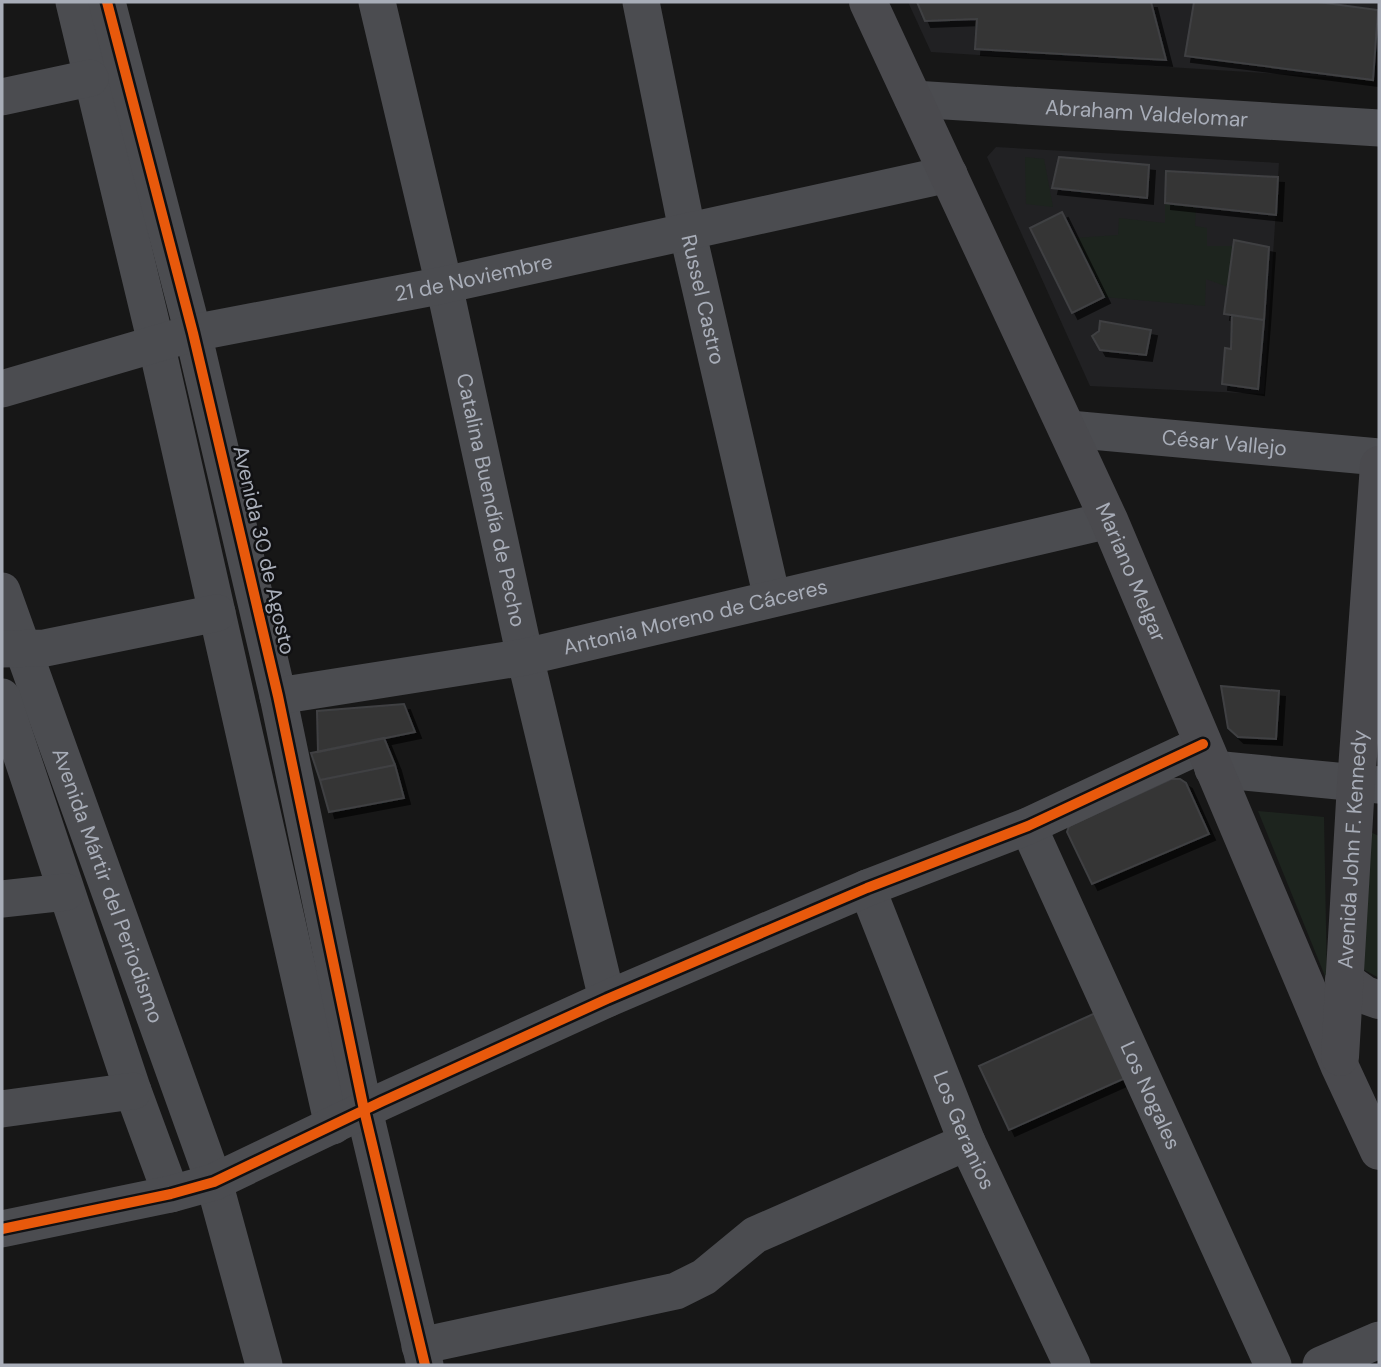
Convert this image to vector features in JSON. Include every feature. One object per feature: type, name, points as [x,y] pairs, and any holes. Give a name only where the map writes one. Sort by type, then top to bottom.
[{"type":"main road","name":"Mariano Melgar","points":[[868,2],[1069,429],[1379,1152]]},
{"type":"main road","name":"Avenida John F. Kennedy","points":[[1340,1066],[1344,980],[1367,785],[1379,465]]},
{"type":"main road","points":[[1344,980],[1365,995],[1379,1000]]},
{"type":"street","points":[[74,2],[217,612],[349,1118],[423,1356],[676,1291],[704,1277],[755,1235],[967,1142]]},
{"type":"street","name":"Avenida 30 de Agosto","points":[[107,2],[193,333],[278,696],[349,1118]]},
{"type":"street","name":"Catalina Buendía de Pecho","points":[[377,2],[444,285],[525,657],[607,999]]},
{"type":"street","name":"Russel Castro","points":[[641,2],[687,230],[772,598]]},
{"type":"street","points":[[2,97],[90,78]]},
{"type":"street","name":"Abraham Valdelomar","points":[[914,99],[1379,128]]},
{"type":"street","name":"21 de Noviembre","points":[[2,389],[193,333],[444,285],[949,174]]},
{"type":"street","name":"César Vallejo","points":[[1069,429],[1379,457]]},
{"type":"street","name":"Antonia Moreno de Cáceres","points":[[278,696],[525,657],[1109,520]]},
{"type":"street","name":"Avenida Mártir del Periodismo","points":[[2,591],[11,649],[214,1182],[264,1365]]},
{"type":"street","points":[[11,649],[45,648],[217,612]]},
{"type":"street","name":"Avenida Mártir del Periodismo","points":[[2,697],[66,892],[171,1194]]},
{"type":"street","points":[[2,1229],[171,1194],[214,1182],[607,999],[867,888],[1208,756],[1367,785]]},
{"type":"street","name":"Los Nogales","points":[[1028,826],[1273,1365]]},
{"type":"street","name":"Los Geranios","points":[[867,888],[967,1142],[1072,1365]]},
{"type":"street","points":[[2,899],[66,892]]},
{"type":"street","points":[[2,1109],[134,1091]]},
{"type":"street","points":[[1321,1365],[1379,1340]]},
{"type":"shaded area","points":[[908,2],[1378,2],[1373,80],[931,52]]},
{"type":"shaded area","points":[[996,147],[1279,163],[1264,394],[1090,386],[987,157]]},
{"type":"shaded area","points":[[1025,157],[1044,159],[1053,207],[1026,204]]},
{"type":"shaded area","points":[[1165,203],[1196,206],[1195,226],[1207,228],[1207,246],[1233,246],[1228,287],[1206,279],[1205,306],[1104,297],[1075,238],[1118,235],[1119,218],[1165,223]]},
{"type":"shaded area","points":[[1258,811],[1324,817],[1327,981]]},
{"type":"shaded area","points":[[1366,830],[1379,836],[1379,978],[1361,968]]},
{"type":"building","points":[[917,2],[1151,2],[1166,60],[975,49],[977,19],[925,21]]},
{"type":"building","points":[[1194,2],[1318,2],[1378,10],[1373,80],[1185,56]]},
{"type":"building","points":[[1059,157],[1149,165],[1147,198],[1052,188]]},
{"type":"building","points":[[1166,171],[1278,177],[1276,215],[1165,203]]},
{"type":"building","points":[[1062,212],[1104,297],[1072,313],[1030,228]]},
{"type":"building","points":[[1234,240],[1269,247],[1264,320],[1224,314]]},
{"type":"building","points":[[1232,315],[1264,320],[1258,389],[1222,384],[1225,348],[1231,349]]},
{"type":"building","points":[[1100,321],[1151,330],[1146,355],[1100,350],[1092,336],[1099,331]]},
{"type":"building","points":[[1221,686],[1279,691],[1276,739],[1238,737],[1228,728]]},
{"type":"building","points":[[404,704],[415,732],[318,752],[317,711]]},
{"type":"building","points":[[384,738],[395,765],[320,780],[311,753]]},
{"type":"building","points":[[395,765],[404,798],[329,812],[320,780]]},
{"type":"building","points":[[1171,779],[1180,779],[1186,783],[1209,834],[1092,884],[1067,832],[1069,826]]},
{"type":"building","points":[[1102,1010],[1132,1075],[1009,1130],[979,1066]]},
{"type":"cycle path","points":[[107,2],[193,333],[278,696],[364,1110],[425,1365]]},
{"type":"cycle path","points":[[2,1229],[171,1194],[214,1182],[607,999],[867,888],[1028,826],[1203,744]]}]
